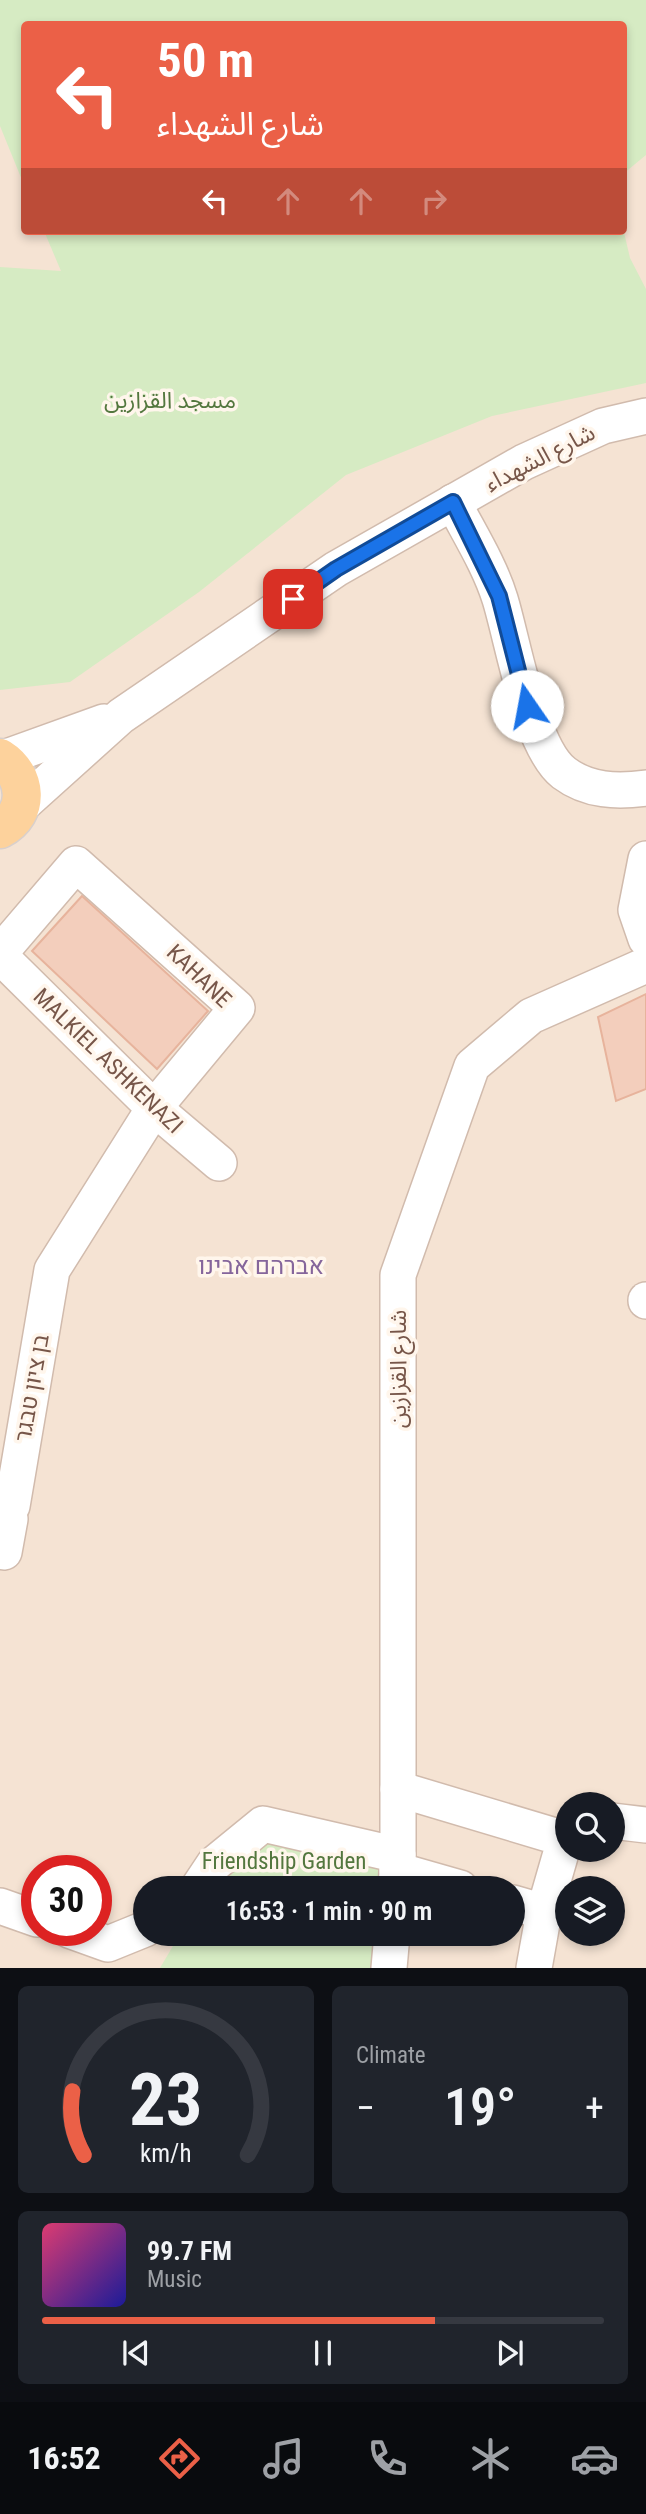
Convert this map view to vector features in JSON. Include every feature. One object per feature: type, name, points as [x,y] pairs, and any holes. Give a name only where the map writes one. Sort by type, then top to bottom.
[{"type":"main road","points":[[1,758],[17,774],[23,795],[8,825]]},
{"type":"street","name":"شارع الشهداء","points":[[121,716],[336,569],[453,502],[524,462],[603,426],[646,416]]},
{"type":"street","points":[[453,502],[499,596],[527,706],[543,741],[562,772],[589,787],[624,791],[646,788]]},
{"type":"street","points":[[1,758],[121,716]]},
{"type":"street","points":[[8,825],[121,716]]},
{"type":"street","points":[[646,859],[636,910],[646,939]]},
{"type":"street","name":"KAHANE","points":[[0,954],[76,864],[237,1008],[154,1108],[52,1270]]},
{"type":"street","name":"MALKIEL ASHKENAZI","points":[[0,954],[154,1108],[219,1163]]},
{"type":"street","name":"شارع القزازين","points":[[397,1871],[398,1275],[472,1066],[531,1016],[646,965]]},
{"type":"street","name":"בן ציון טבגר","points":[[0,1552],[4,1552],[11,1512],[10,1457],[52,1270]]},
{"type":"street","points":[[398,1789],[555,1832]]},
{"type":"street","points":[[625,1823],[646,1825]]},
{"type":"street","points":[[206,1876],[214,1864],[263,1824],[416,1876]]},
{"type":"street","points":[[534,1968],[528,1908],[555,1856]]},
{"type":"street","points":[[0,1906],[21,1913]]},
{"type":"street","points":[[112,1942],[133,1934]]},
{"type":"street","points":[[389,1968],[391,1946]]},
{"type":"shaded area","points":[[0,0],[646,0],[646,1968],[0,1968]]},
{"type":"green space","points":[[0,0],[646,0],[646,155],[627,171],[627,21],[21,21],[21,178],[0,126]]},
{"type":"green space","name":"مسجد القزازين","points":[[46,235],[625,235],[630,258],[646,289],[646,383],[492,416],[346,475],[199,592],[70,682],[0,690],[0,267],[61,271]]},
{"type":"green space","name":"Friendship Garden","points":[[272,1830],[394,1861],[392,1876],[216,1876],[253,1859]]},
{"type":"green space","name":"Friendship Garden","points":[[173,1946],[385,1946],[382,1968],[160,1968]]},
{"type":"building","points":[[82,896],[208,1011],[157,1069],[32,951]]},
{"type":"building","points":[[646,994],[646,1089],[616,1101],[598,1017]]},
{"type":"district","name":"אברהם אבינו","points":[[261,1266]]},
{"type":"route","points":[[293,599],[336,569],[453,502],[499,596],[527,706]]}]
